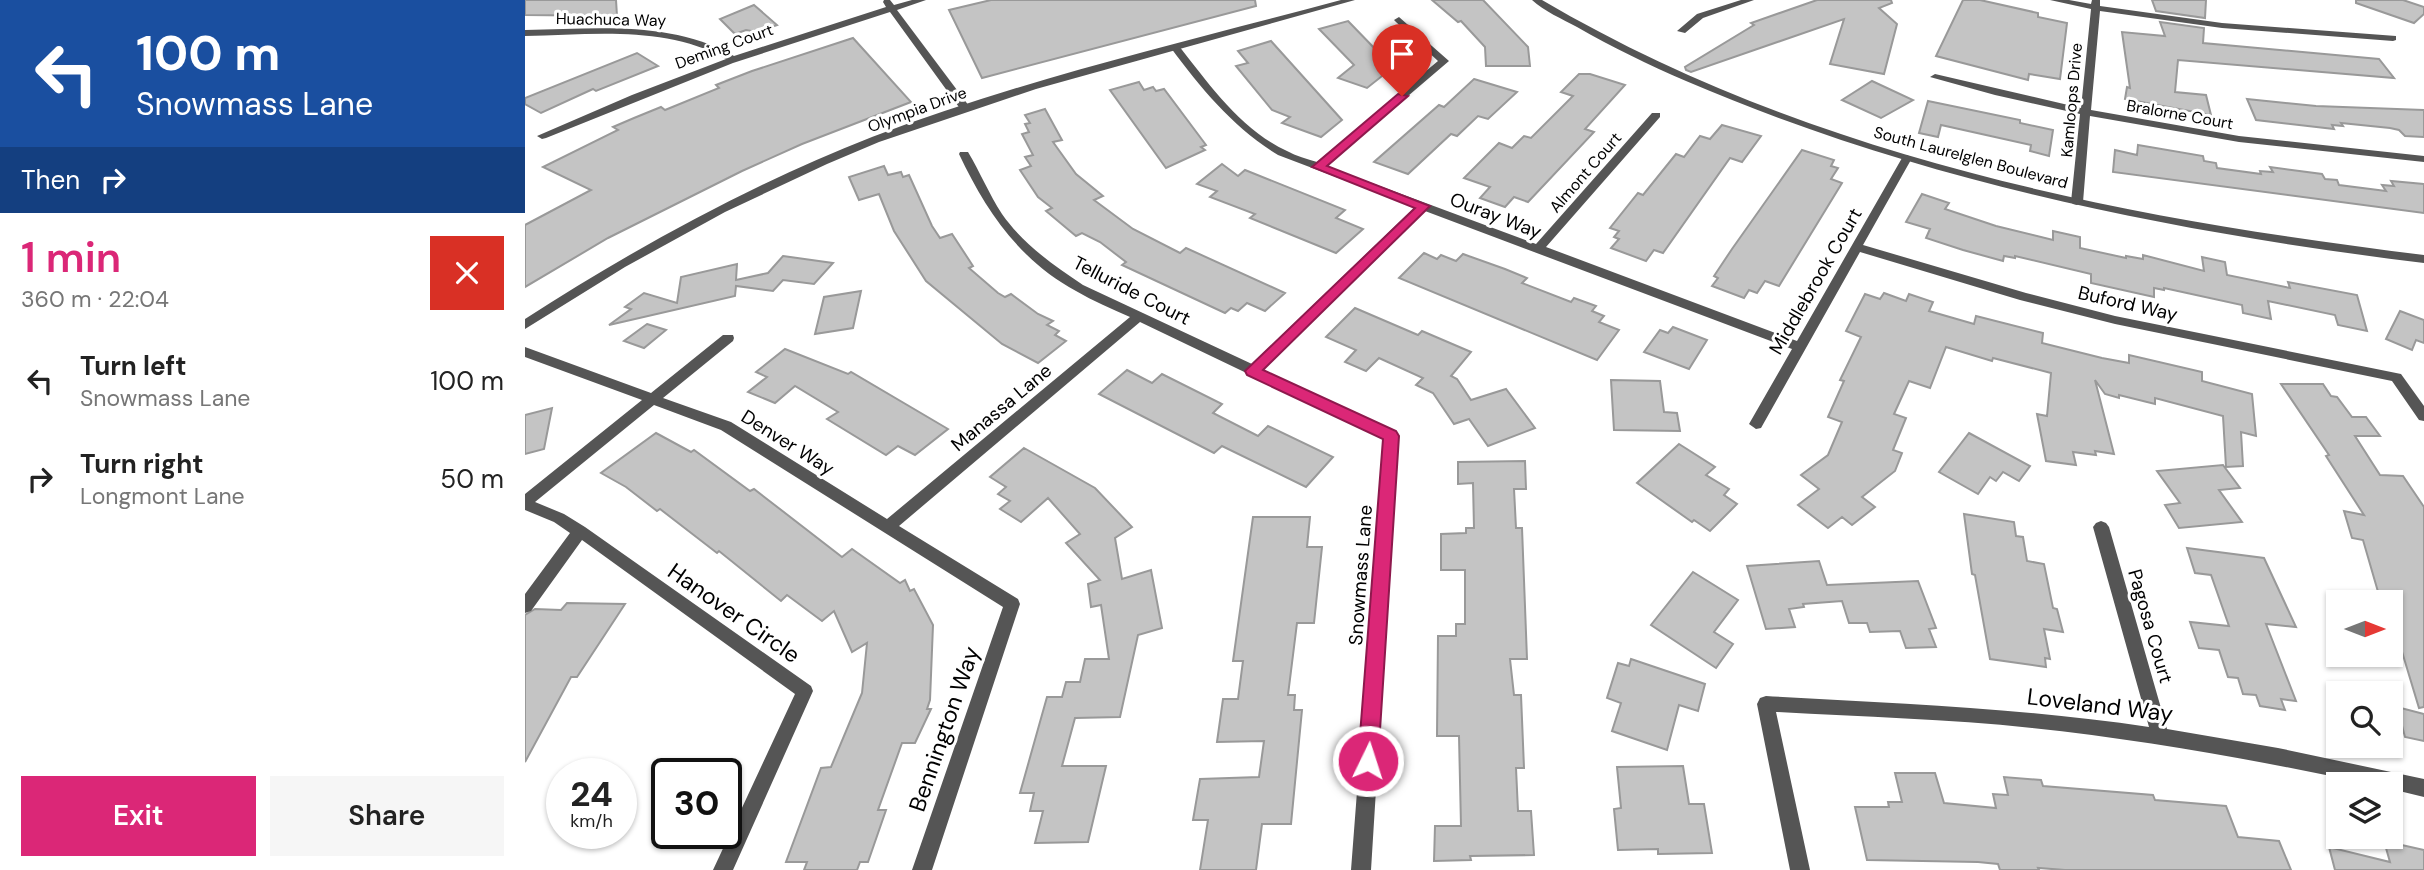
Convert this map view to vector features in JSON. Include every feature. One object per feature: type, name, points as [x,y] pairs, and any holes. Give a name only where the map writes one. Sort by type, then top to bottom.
[{"type":"street","name":"Deming Court","points":[[542,136],[732,59],[888,4],[922,0]]},
{"type":"street","name":"Olympia Drive","points":[[525,325],[631,258],[747,196],[858,147],[965,108],[1351,0]]},
{"type":"street","name":"South Laurelglen Boulevard","points":[[1536,0],[1593,33],[1680,75],[1785,117],[1907,158],[2077,202],[2265,238],[2424,259]]},
{"type":"street","points":[[1682,31],[1700,16],[1750,0]]},
{"type":"street","points":[[2054,0],[2096,4],[2254,30],[2393,38]]},
{"type":"street","points":[[888,4],[965,108]]},
{"type":"street","name":"Kamloops Drive","points":[[2077,202],[2096,4]]},
{"type":"street","points":[[1318,167],[1444,61],[1399,20]]},
{"type":"street","name":"Huachuca Way","points":[[525,33],[670,35],[705,44],[732,59]]},
{"type":"street","name":"Ouray Way","points":[[1176,48],[1243,128],[1282,153],[1800,347]]},
{"type":"street","name":"Bralorne Court","points":[[1935,77],[2085,113],[2242,140],[2424,159]]},
{"type":"street","name":"Almont Court","points":[[1538,249],[1656,115]]},
{"type":"street","name":"Telluride Court","points":[[964,154],[994,213],[1020,245],[1046,267],[1079,288],[1252,371]]},
{"type":"street","name":"Middlebrook Court","points":[[1756,424],[1907,158]]},
{"type":"street","points":[[1252,371],[1423,206]]},
{"type":"street","name":"Buford Way","points":[[1857,247],[2000,290],[2115,320],[2396,377],[2424,416]]},
{"type":"street","name":"Manassa Lane","points":[[888,527],[1139,317]]},
{"type":"street","name":"Hanover Circle","points":[[723,870],[805,691],[580,531],[525,503],[728,338]]},
{"type":"street","name":"Denver Way","points":[[525,352],[726,426],[1012,604]]},
{"type":"street","name":"Snowmass Lane","points":[[1252,371],[1391,436],[1361,870]]},
{"type":"street","name":"Pagosa Court","points":[[2101,527],[2160,736]]},
{"type":"street","points":[[525,606],[580,531]]},
{"type":"street","name":"Bennington Way","points":[[922,870],[1012,604]]},
{"type":"street","name":"Loveland Way","points":[[1800,870],[1766,704],[2028,720],[2160,736],[2307,761],[2424,788]]},
{"type":"building","points":[[525,0],[616,0],[617,16],[525,15]]},
{"type":"building","points":[[991,0],[1255,0],[1256,6],[982,78],[949,10]]},
{"type":"building","points":[[1432,0],[1483,0],[1528,47],[1530,66],[1486,66],[1485,47],[1461,21],[1458,22]]},
{"type":"building","points":[[1817,0],[1891,0],[1892,3],[1879,8],[1897,24],[1884,74],[1830,64],[1844,19],[1691,72],[1686,70],[1685,67],[1754,25],[1751,23]]},
{"type":"building","points":[[1963,0],[1980,0],[2038,13],[2038,17],[2067,23],[2060,79],[2029,74],[2028,80],[1936,56]]},
{"type":"building","points":[[2152,0],[2206,0],[2205,18],[2156,11]]},
{"type":"building","points":[[2356,0],[2403,0],[2424,7],[2424,14],[2414,23],[2356,3]]},
{"type":"building","points":[[754,5],[777,25],[757,32],[746,30],[735,34],[720,19]]},
{"type":"building","points":[[1348,21],[1381,55],[1401,61],[1367,88],[1338,78],[1354,65],[1319,29]]},
{"type":"building","points":[[2160,22],[2204,28],[2203,43],[2379,59],[2394,78],[2178,60],[2175,92],[2206,95],[2211,115],[2125,99],[2127,87],[2130,88],[2122,32],[2165,36]]},
{"type":"building","points":[[853,38],[911,102],[802,144],[742,171],[608,238],[525,287],[525,225],[591,190],[543,167],[618,130],[613,127],[634,118],[661,107],[665,110],[752,71]]},
{"type":"building","points":[[1271,41],[1342,120],[1321,137],[1282,123],[1290,117],[1272,110],[1236,66],[1248,63],[1238,51]]},
{"type":"building","points":[[637,53],[658,66],[596,91],[593,89],[541,113],[525,104],[525,98]]},
{"type":"building","points":[[1579,74],[1590,74],[1625,85],[1585,129],[1594,132],[1528,202],[1514,197],[1505,207],[1480,198],[1490,187],[1464,178],[1499,143],[1512,148],[1524,136],[1531,138],[1573,96],[1561,92]]},
{"type":"building","points":[[1474,79],[1517,92],[1488,119],[1478,116],[1457,136],[1451,134],[1408,174],[1374,162],[1439,105],[1444,107]]},
{"type":"building","points":[[1872,81],[1913,100],[1881,118],[1842,100]]},
{"type":"building","points":[[1139,82],[1144,90],[1153,87],[1156,91],[1164,89],[1206,145],[1201,147],[1205,150],[1166,168],[1110,90]]},
{"type":"building","points":[[2247,99],[2316,106],[2424,110],[2424,137],[2405,136],[2399,130],[2390,128],[2341,123],[2343,126],[2332,125],[2334,129],[2256,120]]},
{"type":"building","points":[[1928,101],[2020,120],[2020,123],[2053,130],[2049,156],[2030,151],[2031,145],[1941,125],[1938,137],[1919,133]]},
{"type":"building","points":[[1045,109],[1062,140],[1053,142],[1076,174],[1103,196],[1094,200],[1133,229],[1180,253],[1186,248],[1285,293],[1265,311],[1247,303],[1238,311],[1231,308],[1225,313],[1122,265],[1126,262],[1100,242],[1082,233],[1076,236],[1046,211],[1052,208],[1038,197],[1020,170],[1031,166],[1025,157],[1033,155],[1022,134],[1029,132],[1025,124],[1030,123],[1025,115]]},
{"type":"building","points":[[1722,125],[1761,136],[1742,162],[1730,158],[1663,253],[1654,250],[1646,261],[1611,248],[1619,239],[1614,237],[1619,231],[1610,228],[1638,193],[1643,195],[1676,154],[1684,157],[1700,136],[1710,139]]},
{"type":"building","points":[[2138,145],[2203,156],[2204,161],[2216,163],[2217,168],[2261,174],[2260,171],[2273,172],[2270,167],[2322,174],[2325,179],[2337,180],[2339,185],[2386,191],[2382,185],[2394,186],[2391,181],[2424,184],[2424,213],[2113,172],[2115,150],[2137,155]]},
{"type":"building","points":[[1802,150],[1834,160],[1831,166],[1838,168],[1831,179],[1842,183],[1779,286],[1765,281],[1757,293],[1749,290],[1744,298],[1712,286],[1718,278],[1714,276]]},
{"type":"building","points":[[1222,164],[1238,176],[1245,170],[1345,210],[1336,218],[1363,229],[1336,253],[1250,218],[1255,214],[1210,197],[1217,191],[1197,184]]},
{"type":"building","points":[[884,166],[888,175],[901,172],[903,177],[909,175],[932,226],[940,238],[952,234],[973,266],[969,268],[998,293],[1005,297],[1011,294],[1038,314],[1053,321],[1047,325],[1059,331],[1055,335],[1066,341],[1038,363],[1002,344],[926,281],[894,231],[879,194],[859,200],[849,177]]},
{"type":"building","points":[[1922,194],[1949,203],[1945,209],[1996,226],[2053,240],[2053,231],[2080,237],[2080,248],[2126,258],[2143,259],[2143,255],[2204,271],[2202,257],[2225,262],[2227,275],[2290,288],[2288,282],[2357,295],[2367,331],[2338,325],[2335,315],[2268,301],[2271,319],[2243,313],[2242,305],[2164,288],[2154,288],[2154,297],[2091,283],[2091,274],[2015,256],[2004,256],[2003,261],[1963,250],[1926,238],[1930,229],[1906,222]]},
{"type":"building","points":[[1424,253],[1437,259],[1441,255],[1456,261],[1463,254],[1505,269],[1527,278],[1522,283],[1571,302],[1574,298],[1596,306],[1592,311],[1604,316],[1599,322],[1619,330],[1597,360],[1399,278]]},
{"type":"building","points":[[783,256],[833,263],[814,284],[783,280],[773,291],[736,286],[735,296],[609,325],[631,309],[625,307],[644,293],[677,303],[681,277],[737,264],[736,280],[768,273]]},
{"type":"building","points":[[861,291],[853,328],[815,334],[824,297]]},
{"type":"building","points":[[1884,293],[1906,301],[1909,294],[1933,302],[1929,311],[1974,324],[1976,316],[2043,333],[2042,343],[2102,358],[2129,363],[2129,355],[2202,372],[2202,381],[2252,394],[2256,436],[2241,432],[2243,466],[2226,467],[2223,416],[2155,398],[2155,404],[2119,395],[2119,398],[2105,394],[2095,380],[2114,454],[2073,452],[2076,465],[2046,461],[2037,414],[2047,416],[2051,373],[1993,358],[1992,361],[1946,347],[1930,388],[1909,381],[1894,414],[1906,418],[1893,450],[1902,453],[1895,471],[1862,497],[1875,507],[1852,525],[1842,517],[1828,528],[1798,505],[1819,489],[1801,475],[1828,455],[1842,422],[1828,417],[1844,381],[1840,380],[1861,337],[1846,331],[1865,294],[1880,299]]},
{"type":"building","points":[[1355,308],[1418,335],[1422,331],[1471,352],[1451,376],[1457,379],[1471,400],[1506,389],[1535,428],[1488,446],[1469,419],[1454,424],[1433,393],[1416,385],[1423,378],[1379,358],[1366,371],[1345,362],[1356,350],[1326,337]]},
{"type":"building","points":[[2400,311],[2424,320],[2424,343],[2416,340],[2412,350],[2386,339]]},
{"type":"building","points":[[647,324],[666,330],[644,348],[624,341]]},
{"type":"building","points":[[1673,327],[1707,340],[1689,369],[1644,352],[1660,330],[1668,333]]},
{"type":"building","points":[[785,349],[848,374],[851,372],[948,429],[915,455],[898,446],[886,455],[827,419],[838,412],[795,386],[775,403],[748,392],[767,377],[756,372]]},
{"type":"building","points":[[1127,370],[1152,383],[1162,374],[1222,404],[1213,413],[1258,436],[1268,426],[1333,457],[1306,487],[1222,446],[1214,453],[1099,394]]},
{"type":"building","points":[[1611,380],[1660,381],[1664,412],[1677,413],[1680,431],[1614,430]]},
{"type":"building","points":[[2281,384],[2323,384],[2352,417],[2366,417],[2380,436],[2355,436],[2380,475],[2403,476],[2424,507],[2424,707],[2419,708],[2403,655],[2403,590],[2378,590],[2363,540],[2352,538],[2344,511],[2364,515],[2326,456],[2329,455]]},
{"type":"building","points":[[552,408],[544,449],[525,454],[525,415]]},
{"type":"building","points":[[656,433],[691,452],[694,450],[750,491],[754,489],[842,557],[852,549],[900,583],[905,580],[910,591],[914,589],[933,625],[930,700],[927,709],[931,709],[915,743],[902,743],[878,810],[886,810],[868,862],[860,862],[857,870],[804,870],[807,862],[786,862],[821,768],[831,767],[862,693],[867,643],[852,652],[834,611],[822,621],[787,595],[781,601],[719,551],[717,553],[660,509],[657,511],[626,487],[601,473]]},
{"type":"building","points":[[1969,433],[2030,466],[2019,481],[2003,472],[1996,481],[1990,477],[1978,494],[1939,472]]},
{"type":"building","points":[[1679,444],[1715,467],[1706,475],[1729,489],[1724,495],[1737,504],[1710,531],[1694,520],[1692,522],[1637,483]]},
{"type":"building","points":[[1024,448],[1095,488],[1132,527],[1115,538],[1122,579],[1151,570],[1162,628],[1138,635],[1120,717],[1075,718],[1062,766],[1106,766],[1088,842],[1035,843],[1043,811],[1030,811],[1034,793],[1020,793],[1047,697],[1062,697],[1066,682],[1080,682],[1085,659],[1109,659],[1101,605],[1091,607],[1088,584],[1100,580],[1066,543],[1080,534],[1048,498],[1021,522],[1000,509],[1010,501],[998,494],[1006,487],[990,477]]},
{"type":"building","points":[[1525,461],[1526,489],[1514,489],[1516,528],[1522,528],[1527,659],[1510,659],[1514,695],[1521,695],[1524,768],[1516,768],[1518,811],[1531,811],[1534,855],[1470,856],[1471,860],[1434,861],[1435,826],[1461,826],[1459,736],[1437,736],[1438,636],[1456,636],[1456,624],[1465,624],[1465,570],[1441,570],[1441,534],[1466,533],[1466,528],[1474,528],[1473,483],[1458,484],[1458,462]]},
{"type":"building","points":[[2223,465],[2240,488],[2219,490],[2242,522],[2179,528],[2165,505],[2180,503],[2157,471]]},
{"type":"building","points":[[1964,514],[2014,522],[2016,536],[2023,537],[2027,561],[2044,564],[2053,608],[2057,609],[2063,632],[2044,629],[2050,659],[2045,658],[2046,667],[1990,659],[1975,575],[1972,574]]},
{"type":"building","points":[[1253,517],[1310,517],[1307,547],[1322,547],[1314,623],[1297,623],[1288,695],[1295,695],[1294,710],[1302,710],[1291,824],[1262,824],[1256,870],[1200,870],[1208,820],[1193,820],[1200,779],[1259,777],[1264,741],[1217,742],[1223,699],[1238,699],[1243,661],[1233,661]]},
{"type":"building","points":[[2187,548],[2264,558],[2296,627],[2266,624],[2296,701],[2281,699],[2285,710],[2260,706],[2256,695],[2243,694],[2238,678],[2228,677],[2219,650],[2199,648],[2190,622],[2229,626],[2211,575],[2195,573]]},
{"type":"building","points":[[1819,561],[1827,585],[1918,581],[1936,628],[1929,629],[1936,647],[1906,648],[1900,631],[1870,632],[1867,623],[1849,623],[1842,601],[1803,604],[1804,607],[1789,609],[1795,627],[1766,629],[1747,566]]},
{"type":"building","points":[[1693,572],[1738,600],[1714,632],[1733,644],[1716,668],[1651,625]]},
{"type":"building","points":[[567,603],[625,604],[577,677],[571,677],[525,762],[525,615],[535,609],[561,610]]},
{"type":"building","points":[[1631,659],[1705,684],[1698,711],[1679,705],[1667,750],[1612,731],[1621,703],[1607,698],[1618,663],[1629,666]]},
{"type":"building","points":[[2403,709],[2424,714],[2424,741],[2405,737]]},
{"type":"building","points":[[1683,766],[1689,804],[1704,804],[1712,853],[1658,854],[1658,849],[1618,850],[1614,809],[1621,808],[1617,767]]},
{"type":"building","points":[[1895,773],[1935,773],[1944,803],[1996,808],[1993,794],[2008,795],[2004,777],[2041,780],[2043,786],[2153,795],[2155,800],[2226,806],[2238,837],[2279,841],[2291,870],[2000,870],[1998,864],[1978,862],[1867,860],[1855,807],[1889,807],[1888,802],[1902,802]]},
{"type":"building","points":[[2403,845],[2424,850],[2424,870],[2335,870],[2330,849],[2337,849],[2390,862],[2386,849],[2403,849]]},
{"type":"route","points":[[1368,761],[1391,436],[1252,371],[1423,206],[1318,167],[1402,96]]}]
